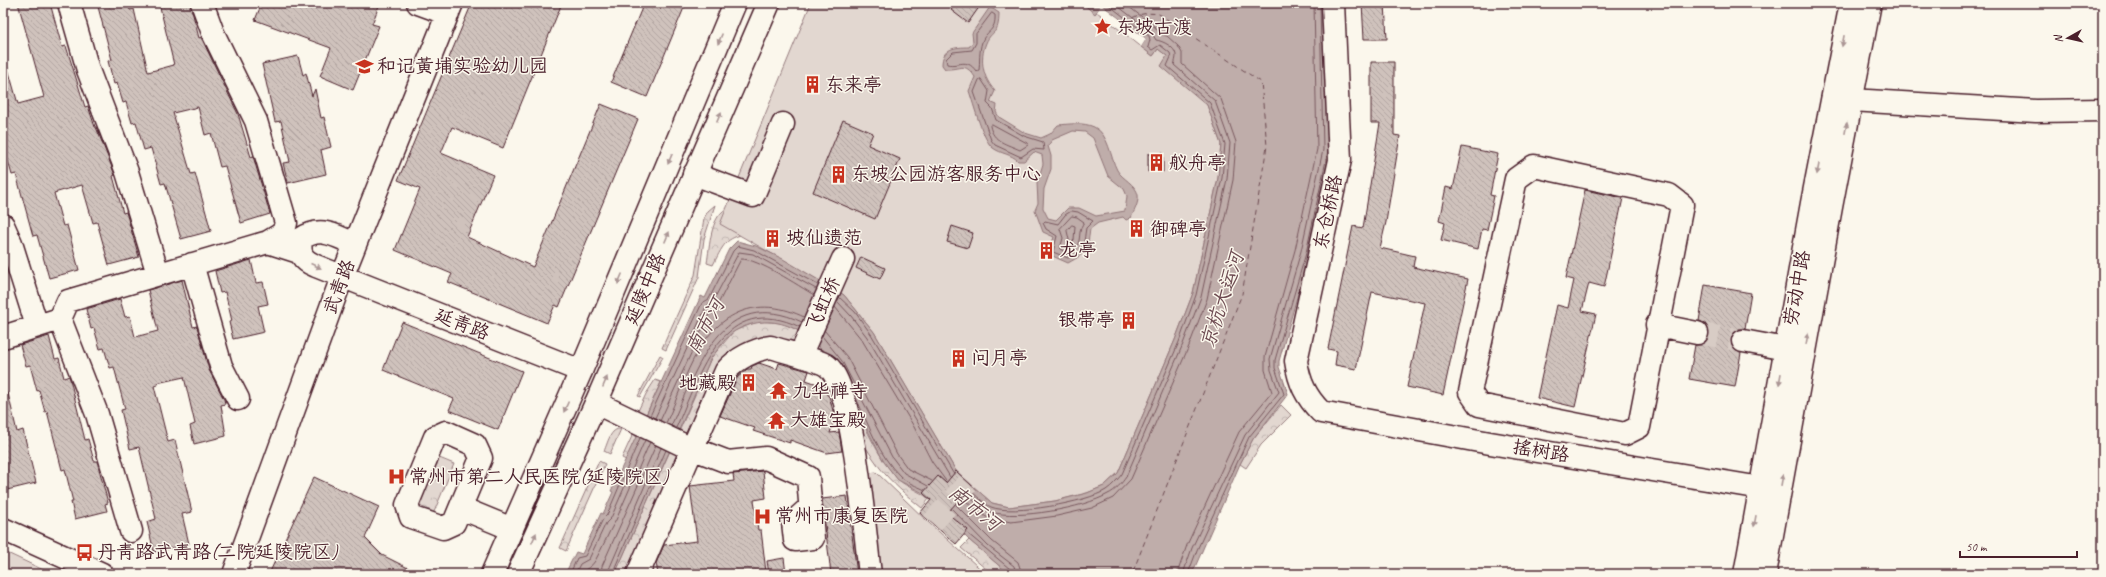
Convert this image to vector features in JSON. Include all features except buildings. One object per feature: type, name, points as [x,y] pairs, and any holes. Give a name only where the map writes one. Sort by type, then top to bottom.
[{"type":"main road","points":[[69,3],[88,70],[127,172],[158,274]]},
{"type":"main road","points":[[202,3],[213,33],[256,120],[286,223],[288,242]]},
{"type":"main road","points":[[418,3],[450,8]]},
{"type":"main road","name":"延陵中路","points":[[492,574],[581,371],[735,3]]},
{"type":"main road","name":"延陵中路","points":[[518,574],[596,403],[769,3]]},
{"type":"main road","name":"东仓桥路","points":[[1321,412],[1309,400],[1298,377],[1296,361],[1340,160],[1334,3]]},
{"type":"main road","name":"劳动中路","points":[[1745,574],[1851,3]]},
{"type":"main road","name":"劳动中路","points":[[1765,574],[1870,3]]},
{"type":"main road","name":"武青路","points":[[234,574],[342,277],[450,8]]},
{"type":"main road","points":[[1851,100],[2036,111],[2103,110]]},
{"type":"main road","points":[[694,174],[752,196],[783,124]]},
{"type":"main road","points":[[1534,166],[1669,195],[1682,206],[1657,325],[1639,426],[1626,434],[1479,405],[1470,392],[1516,179],[1534,166]]},
{"type":"main road","points":[[3,225],[11,243],[37,326]]},
{"type":"main road","points":[[131,531],[97,414],[60,319],[68,301],[192,264],[288,242],[310,232],[323,231],[356,244]]},
{"type":"main road","name":"延青路","points":[[288,242],[304,261],[581,371]]},
{"type":"main road","name":"飞虹桥","points":[[803,349],[843,259]]},
{"type":"main road","points":[[192,264],[221,366],[238,399]]},
{"type":"main road","points":[[3,337],[60,319]]},
{"type":"main road","points":[[1657,325],[1697,333]]},
{"type":"main road","points":[[1743,341],[1786,349]]},
{"type":"main road","points":[[638,574],[686,446],[726,371],[731,364],[761,348],[771,347],[826,365],[833,374],[848,408],[854,440],[870,574]]},
{"type":"main road","points":[[596,403],[686,446],[728,462],[766,458],[808,477],[810,507]]},
{"type":"main road","name":"摇树路","points":[[1321,412],[1490,443],[1761,488]]},
{"type":"main road","points":[[460,508],[512,529]]},
{"type":"main road","points":[[3,529],[102,574]]},
{"type":"green space","points":[[811,3],[1082,3],[1095,13],[1097,12],[1153,56],[1158,49],[1167,56],[1207,105],[1221,144],[1218,178],[1193,293],[1175,340],[1118,473],[1104,486],[1087,493],[1055,501],[1009,507],[992,503],[956,471],[874,332],[844,295],[720,224]]},
{"type":"green space","points":[[715,205],[704,239],[699,277],[666,350],[662,348],[695,275],[704,218],[708,211]]},
{"type":"green space","points":[[726,209],[752,232],[737,236],[727,242],[720,251],[713,265],[707,263],[710,241],[717,219]]},
{"type":"green space","points":[[759,321],[782,323],[802,332],[797,346],[759,343],[691,439],[678,434],[711,358],[734,331]]},
{"type":"green space","points":[[814,341],[827,356],[837,372],[873,442],[894,475],[906,485],[929,499],[922,508],[885,474],[861,439],[809,350]]},
{"type":"green space","points":[[660,355],[663,357],[640,397],[638,396]]},
{"type":"green space","points":[[655,380],[661,382],[644,419],[636,415],[646,394]]},
{"type":"green space","points":[[1281,405],[1291,415],[1261,445],[1246,468],[1240,464],[1253,439]]},
{"type":"green space","points":[[617,429],[621,429],[610,454],[604,451],[612,433]]},
{"type":"green space","points":[[633,434],[637,436],[626,460],[622,458]]},
{"type":"green space","points":[[670,451],[684,457],[633,574],[615,574]]},
{"type":"green space","points":[[437,457],[454,464],[434,512],[417,505]]},
{"type":"green space","points":[[599,461],[605,464],[566,551],[560,548]]},
{"type":"green space","points":[[876,472],[929,523],[986,574],[894,574],[893,572],[874,574],[863,474]]},
{"type":"green space","points":[[969,540],[1009,574],[992,574],[961,548]]},
{"type":"green space","points":[[3,551],[52,574],[3,574]]},
{"type":"water","points":[[1082,3],[1329,3],[1332,151],[1309,254],[1279,361],[1279,367],[1288,394],[1253,439],[1240,464],[1192,574],[1009,574],[969,540],[923,493],[898,480],[884,462],[834,365],[825,353],[803,334],[791,327],[778,323],[764,322],[750,325],[732,333],[711,358],[615,574],[565,574],[576,552],[582,554],[601,513],[603,514],[613,492],[611,491],[701,296],[705,298],[729,249],[737,241],[756,246],[783,259],[844,295],[874,332],[956,471],[992,503],[1009,507],[1055,501],[1087,493],[1104,486],[1118,473],[1175,340],[1193,293],[1218,178],[1221,144],[1207,105],[1161,66],[1167,56],[1158,49],[1153,56],[1141,47],[1146,39],[1102,5],[1095,14]]},
{"type":"water","points":[[990,7],[999,13],[998,25],[988,39],[984,49],[983,68],[985,75],[995,91],[990,102],[997,105],[996,112],[999,117],[1025,133],[1041,138],[1050,134],[1058,125],[1081,124],[1094,127],[1099,130],[1106,140],[1119,173],[1137,191],[1138,201],[1131,218],[1126,220],[1123,217],[1098,223],[1090,229],[1087,247],[1083,253],[1068,263],[1048,254],[1054,237],[1043,232],[1035,210],[1038,203],[1037,183],[1043,164],[1042,155],[1034,152],[1024,161],[1018,161],[1013,157],[993,148],[982,131],[969,91],[975,77],[968,69],[962,67],[945,69],[942,65],[944,55],[950,50],[959,47],[969,47],[973,42],[972,33]],"holes":[[[1073,131],[1085,132],[1093,138],[1108,176],[1124,189],[1127,196],[1125,211],[1096,216],[1079,208],[1068,208],[1056,220],[1048,218],[1043,208],[1044,189],[1051,169],[1051,156],[1048,146],[1052,140]]]},
{"type":"pier","points":[[1101,5],[1146,39],[1141,47],[1140,46],[1144,40],[1102,8],[1098,13],[1097,12]]},
{"type":"ferry route","points":[[1125,23],[1141,14],[1159,14],[1261,82],[1267,146],[1242,294],[1132,574]]},
{"type":"tunnel","points":[[1697,333],[1743,341]]},
{"type":"tunnel","points":[[932,523],[968,483]]},
{"type":"place","name":"东坡古渡","points":[[1103,27]]},
{"type":"place","name":"和记黄埔实验幼儿园","points":[[364,66]]},
{"type":"place","name":"东来亭","points":[[812,85]]},
{"type":"place","name":"舣舟亭","points":[[1156,163]]},
{"type":"place","name":"东坡公园游客服务中心","points":[[838,174]]},
{"type":"place","name":"御碑亭","points":[[1137,229]]},
{"type":"place","name":"坡仙遗范","points":[[773,238]]},
{"type":"place","name":"龙亭","points":[[1046,250]]},
{"type":"place","name":"银带亭","points":[[1128,320]]},
{"type":"place","name":"问月亭","points":[[958,358]]},
{"type":"place","name":"地藏殿","points":[[749,383]]},
{"type":"place","name":"九华禅寺","points":[[779,391]]},
{"type":"place","name":"大雄宝殿","points":[[777,420]]},
{"type":"place","name":"常州市第二人民医院(延陵院区)","points":[[396,477]]},
{"type":"place","name":"常州市康复医院","points":[[762,516]]},
{"type":"place","name":"丹青路武青路(二院延陵院区)","points":[[84,552]]},
{"type":"water label","name":"京杭大运河","points":[[1222,300]]},
{"type":"water label","name":"南市河","points":[[705,326]]},
{"type":"water label","name":"南市河","points":[[975,508]]}]
